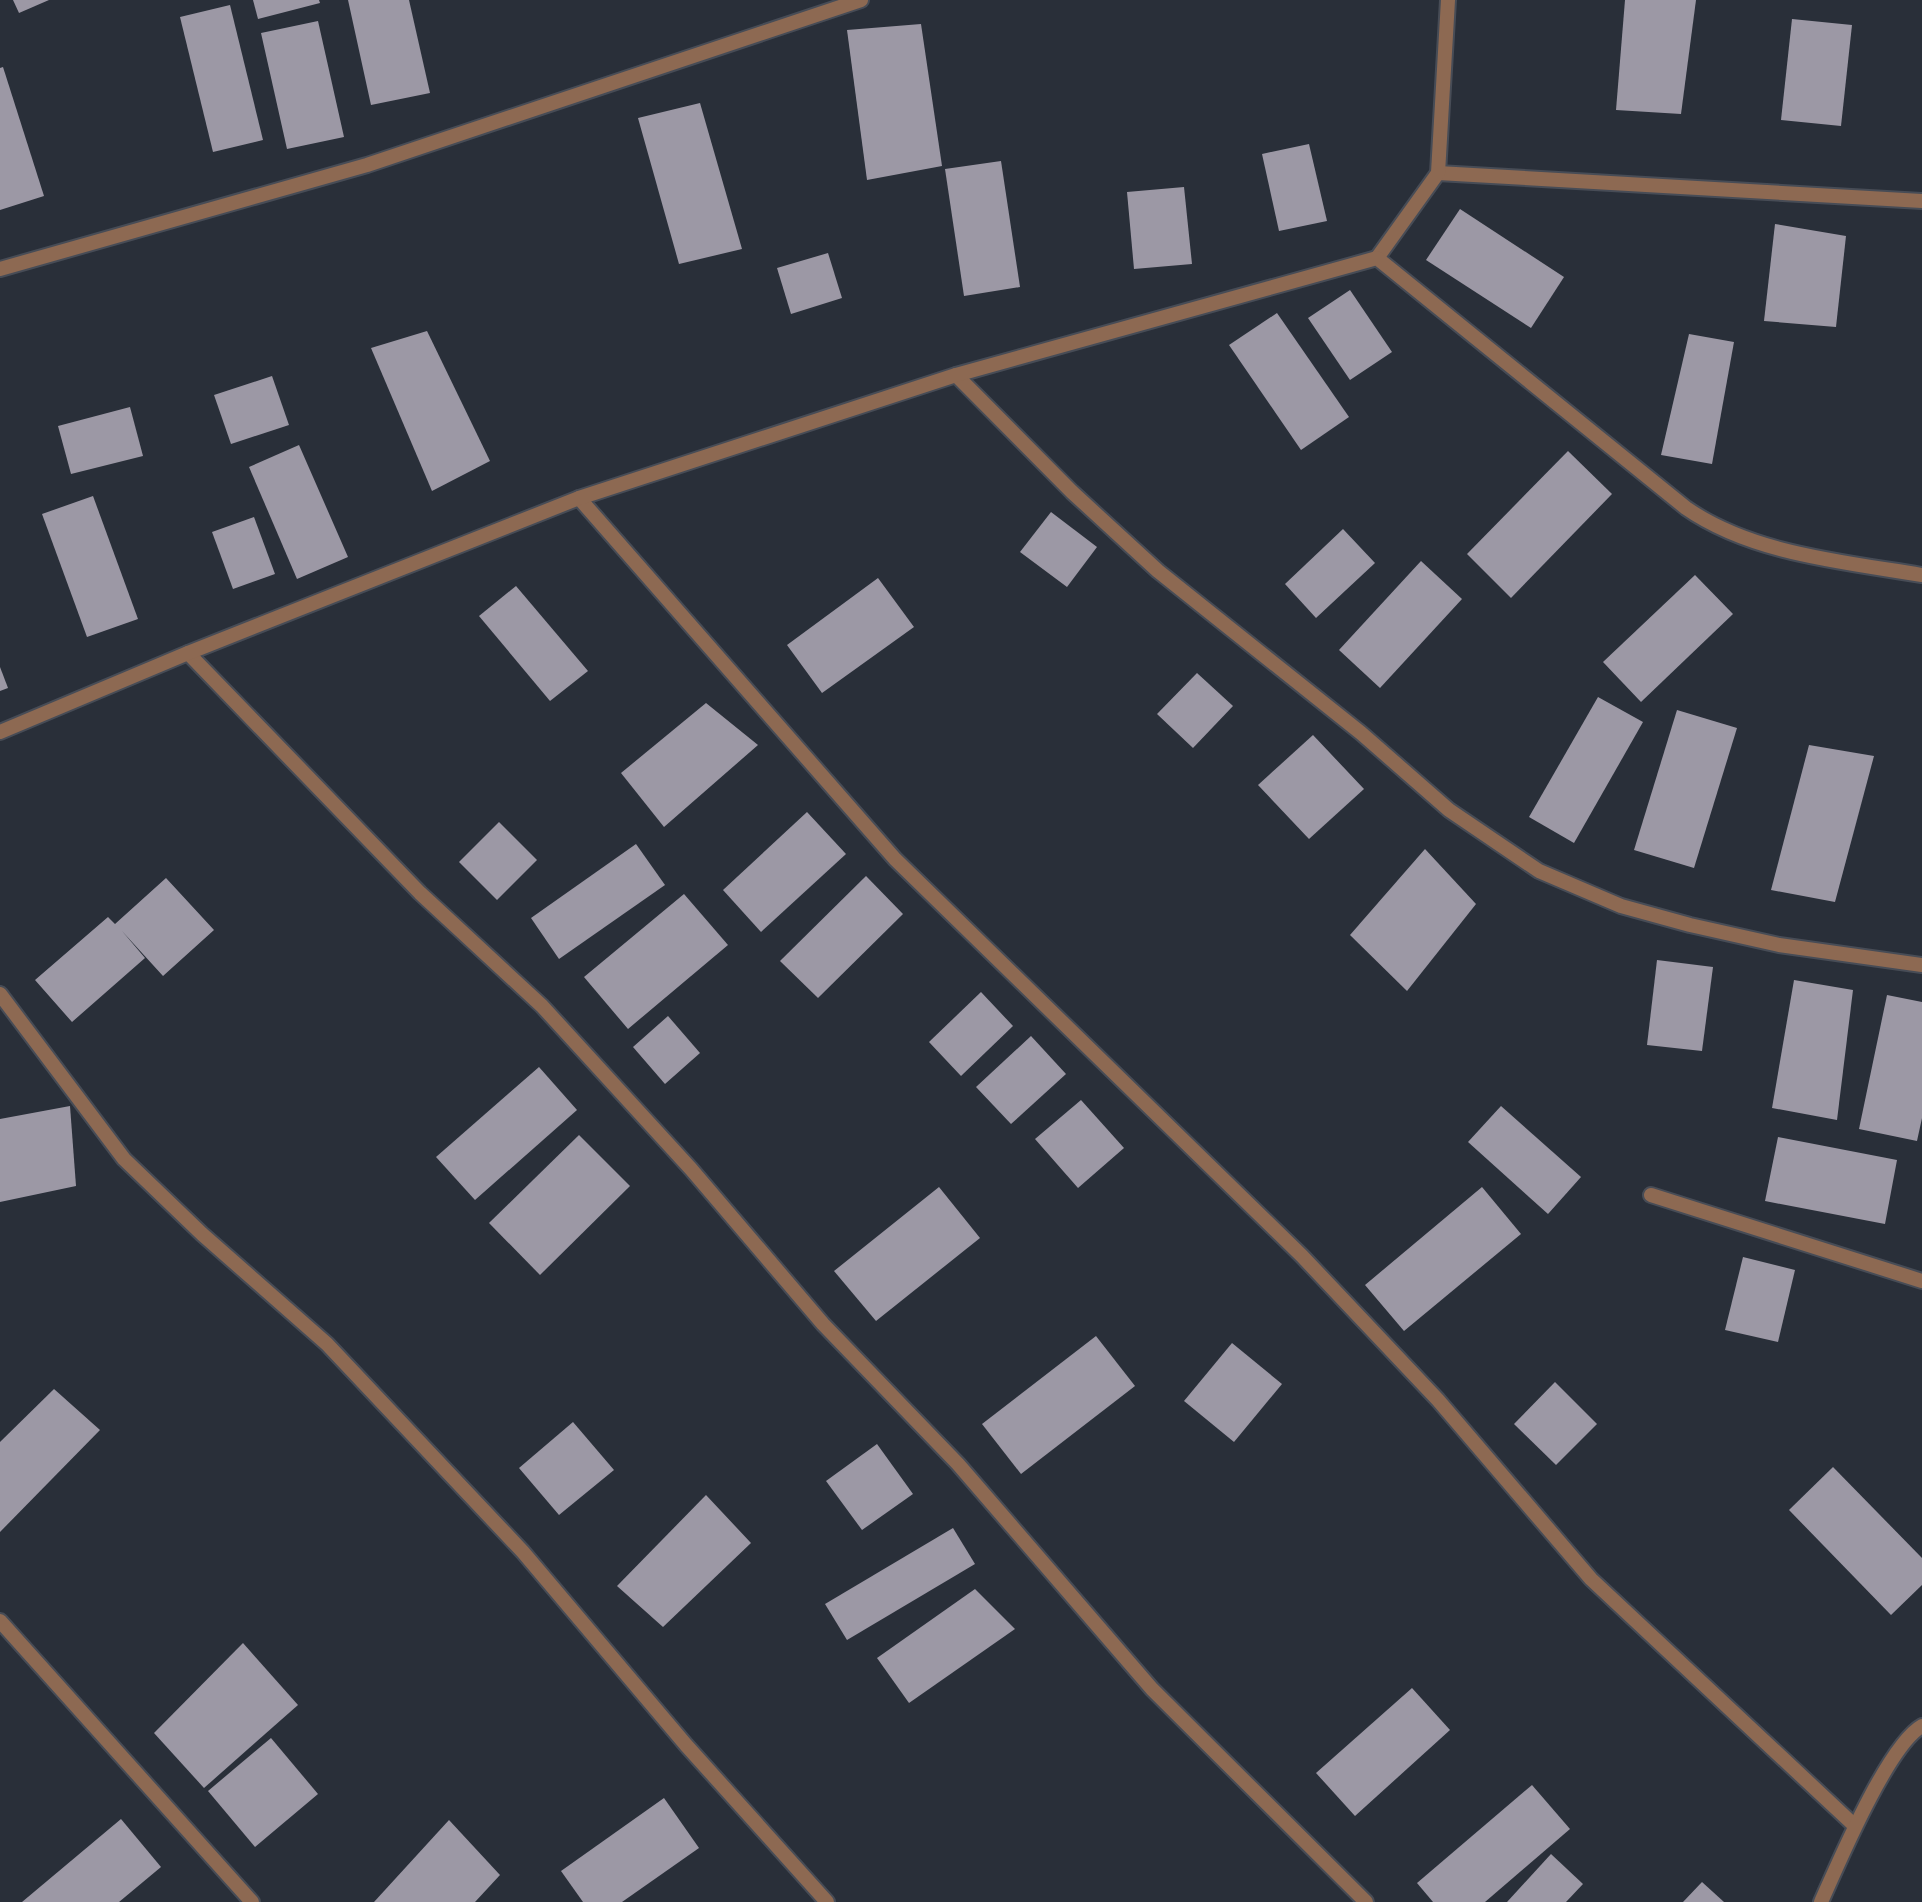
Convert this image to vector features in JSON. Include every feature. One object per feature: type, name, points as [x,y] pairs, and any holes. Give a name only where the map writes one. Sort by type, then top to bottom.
[{"type":"street","points":[[0,269],[367,165],[861,0]]},
{"type":"street","points":[[0,732],[188,653],[579,498],[956,375],[1377,258],[1438,173],[1448,0]]},
{"type":"street","points":[[1438,173],[1922,201]]},
{"type":"street","points":[[1377,258],[1664,491],[1710,525],[1784,550],[1922,575]]},
{"type":"street","points":[[956,375],[1072,492],[1158,570],[1361,733],[1449,810],[1539,871],[1621,906],[1690,925],[1779,945],[1922,965]]},
{"type":"street","points":[[579,498],[895,859],[1302,1256],[1438,1400],[1591,1580],[1856,1826]]},
{"type":"street","points":[[188,653],[421,893],[542,1006],[691,1168],[823,1324],[958,1464],[1152,1689],[1366,1902]]},
{"type":"street","points":[[0,994],[124,1159],[202,1234],[327,1344],[523,1552],[686,1745],[827,1902]]},
{"type":"street","points":[[1651,1195],[1922,1281]]},
{"type":"street","points":[[0,1621],[253,1902]]},
{"type":"street","points":[[1821,1902],[1856,1826],[1895,1756],[1922,1726]]},
{"type":"building","points":[[13,0],[49,0],[19,13]]},
{"type":"building","points":[[253,0],[319,0],[320,3],[258,19]]},
{"type":"building","points":[[348,0],[409,0],[430,93],[371,105]]},
{"type":"building","points":[[1625,0],[1696,0],[1681,114],[1616,110]]},
{"type":"building","points":[[230,5],[263,140],[213,152],[180,17]]},
{"type":"building","points":[[1792,19],[1852,25],[1841,126],[1781,120]]},
{"type":"building","points":[[318,21],[344,137],[287,149],[261,33]]},
{"type":"building","points":[[921,24],[942,166],[867,180],[847,30]]},
{"type":"building","points":[[3,67],[44,196],[0,210],[0,68]]},
{"type":"building","points":[[700,103],[742,249],[679,264],[638,118]]},
{"type":"building","points":[[1309,144],[1327,221],[1279,231],[1262,154]]},
{"type":"building","points":[[1001,161],[1020,287],[964,296],[945,169]]},
{"type":"building","points":[[1184,187],[1192,264],[1134,269],[1127,192]]},
{"type":"building","points":[[1460,209],[1564,277],[1531,328],[1426,260]]},
{"type":"building","points":[[1775,224],[1846,236],[1836,327],[1764,321]]},
{"type":"building","points":[[828,253],[842,298],[791,314],[777,268]]},
{"type":"building","points":[[1350,290],[1392,352],[1350,380],[1308,318]]},
{"type":"building","points":[[1277,313],[1349,417],[1301,450],[1229,345]]},
{"type":"building","points":[[427,331],[490,461],[432,491],[371,348]]},
{"type":"building","points":[[1689,334],[1734,342],[1712,464],[1661,455]]},
{"type":"building","points":[[272,376],[289,425],[231,444],[214,395]]},
{"type":"building","points":[[130,407],[143,456],[71,474],[58,426]]},
{"type":"building","points":[[299,445],[348,557],[297,579],[249,467]]},
{"type":"building","points":[[1568,451],[1612,494],[1511,598],[1467,554]]},
{"type":"building","points":[[93,496],[138,619],[87,637],[42,514]]},
{"type":"building","points":[[1051,512],[1097,547],[1067,587],[1020,552]]},
{"type":"building","points":[[254,517],[275,574],[233,589],[212,532]]},
{"type":"building","points":[[1343,529],[1375,563],[1316,618],[1285,584]]},
{"type":"building","points":[[1421,561],[1462,599],[1380,688],[1339,650]]},
{"type":"building","points":[[1695,575],[1733,614],[1641,702],[1603,662]]},
{"type":"building","points":[[878,578],[914,627],[822,693],[787,645]]},
{"type":"building","points":[[516,586],[588,671],[550,701],[479,616]]},
{"type":"building","points":[[0,667],[8,688],[0,691]]},
{"type":"building","points":[[1197,673],[1233,706],[1193,748],[1157,714]]},
{"type":"building","points":[[1598,697],[1643,722],[1574,843],[1529,817]]},
{"type":"building","points":[[706,703],[758,745],[664,827],[621,773]]},
{"type":"building","points":[[1677,710],[1737,728],[1694,868],[1634,850]]},
{"type":"building","points":[[1313,735],[1364,789],[1309,839],[1258,785]]},
{"type":"building","points":[[1809,745],[1874,756],[1835,902],[1771,890]]},
{"type":"building","points":[[807,812],[846,854],[761,932],[723,890]]},
{"type":"building","points":[[499,822],[537,860],[497,900],[459,862]]},
{"type":"building","points":[[636,844],[665,885],[559,959],[531,918]]},
{"type":"building","points":[[1425,849],[1476,904],[1407,991],[1350,935]]},
{"type":"building","points":[[866,876],[903,914],[818,998],[780,961]]},
{"type":"building","points":[[166,878],[214,930],[163,976],[122,931],[145,958],[72,1022],[35,980],[108,917],[115,924]]},
{"type":"building","points":[[684,894],[728,945],[628,1029],[584,977]]},
{"type":"building","points":[[1657,960],[1713,967],[1702,1051],[1647,1045]]},
{"type":"building","points":[[1794,980],[1853,990],[1837,1120],[1772,1108]]},
{"type":"building","points":[[981,992],[1013,1026],[961,1076],[929,1042]]},
{"type":"building","points":[[1887,995],[1922,1002],[1922,1118],[1917,1141],[1859,1129]]},
{"type":"building","points":[[668,1016],[700,1053],[665,1084],[633,1047]]},
{"type":"building","points":[[1031,1036],[1066,1074],[1011,1124],[976,1087]]},
{"type":"building","points":[[539,1067],[577,1110],[475,1200],[436,1157]]},
{"type":"building","points":[[1081,1100],[1124,1148],[1078,1188],[1035,1139]]},
{"type":"building","points":[[70,1106],[76,1186],[0,1202],[0,1119]]},
{"type":"building","points":[[1501,1106],[1581,1177],[1548,1214],[1468,1142]]},
{"type":"building","points":[[579,1135],[630,1186],[540,1275],[489,1223]]},
{"type":"building","points":[[1778,1137],[1897,1160],[1885,1224],[1765,1201]]},
{"type":"building","points":[[939,1187],[980,1238],[876,1321],[834,1271]]},
{"type":"building","points":[[1482,1187],[1521,1234],[1404,1331],[1365,1285]]},
{"type":"building","points":[[1743,1257],[1795,1270],[1778,1342],[1725,1330]]},
{"type":"building","points":[[1096,1336],[1135,1386],[1021,1474],[982,1424]]},
{"type":"building","points":[[1232,1343],[1282,1384],[1234,1442],[1184,1401]]},
{"type":"building","points":[[1555,1382],[1597,1424],[1556,1465],[1514,1424]]},
{"type":"building","points":[[54,1389],[100,1430],[0,1532],[0,1442]]},
{"type":"building","points":[[573,1422],[614,1470],[559,1515],[519,1468]]},
{"type":"building","points":[[877,1444],[913,1494],[862,1530],[826,1481]]},
{"type":"building","points":[[1833,1467],[1922,1558],[1922,1585],[1891,1615],[1789,1510]]},
{"type":"building","points":[[706,1495],[751,1543],[663,1627],[617,1586]]},
{"type":"building","points":[[953,1528],[975,1564],[847,1640],[825,1604]]},
{"type":"building","points":[[975,1589],[1015,1629],[909,1703],[877,1658]]},
{"type":"building","points":[[243,1643],[298,1705],[204,1788],[154,1733]]},
{"type":"building","points":[[1412,1688],[1450,1730],[1355,1816],[1316,1773]]},
{"type":"building","points":[[271,1738],[318,1794],[255,1847],[208,1791]]},
{"type":"building","points":[[1532,1785],[1570,1829],[1485,1902],[1433,1902],[1417,1883]]},
{"type":"building","points":[[664,1798],[699,1848],[622,1902],[583,1902],[561,1871]]},
{"type":"building","points":[[121,1819],[161,1867],[119,1902],[22,1902]]},
{"type":"building","points":[[449,1820],[500,1875],[475,1902],[374,1902]]},
{"type":"building","points":[[1551,1854],[1583,1884],[1566,1902],[1507,1902]]},
{"type":"building","points":[[1702,1882],[1724,1902],[1683,1902]]}]
